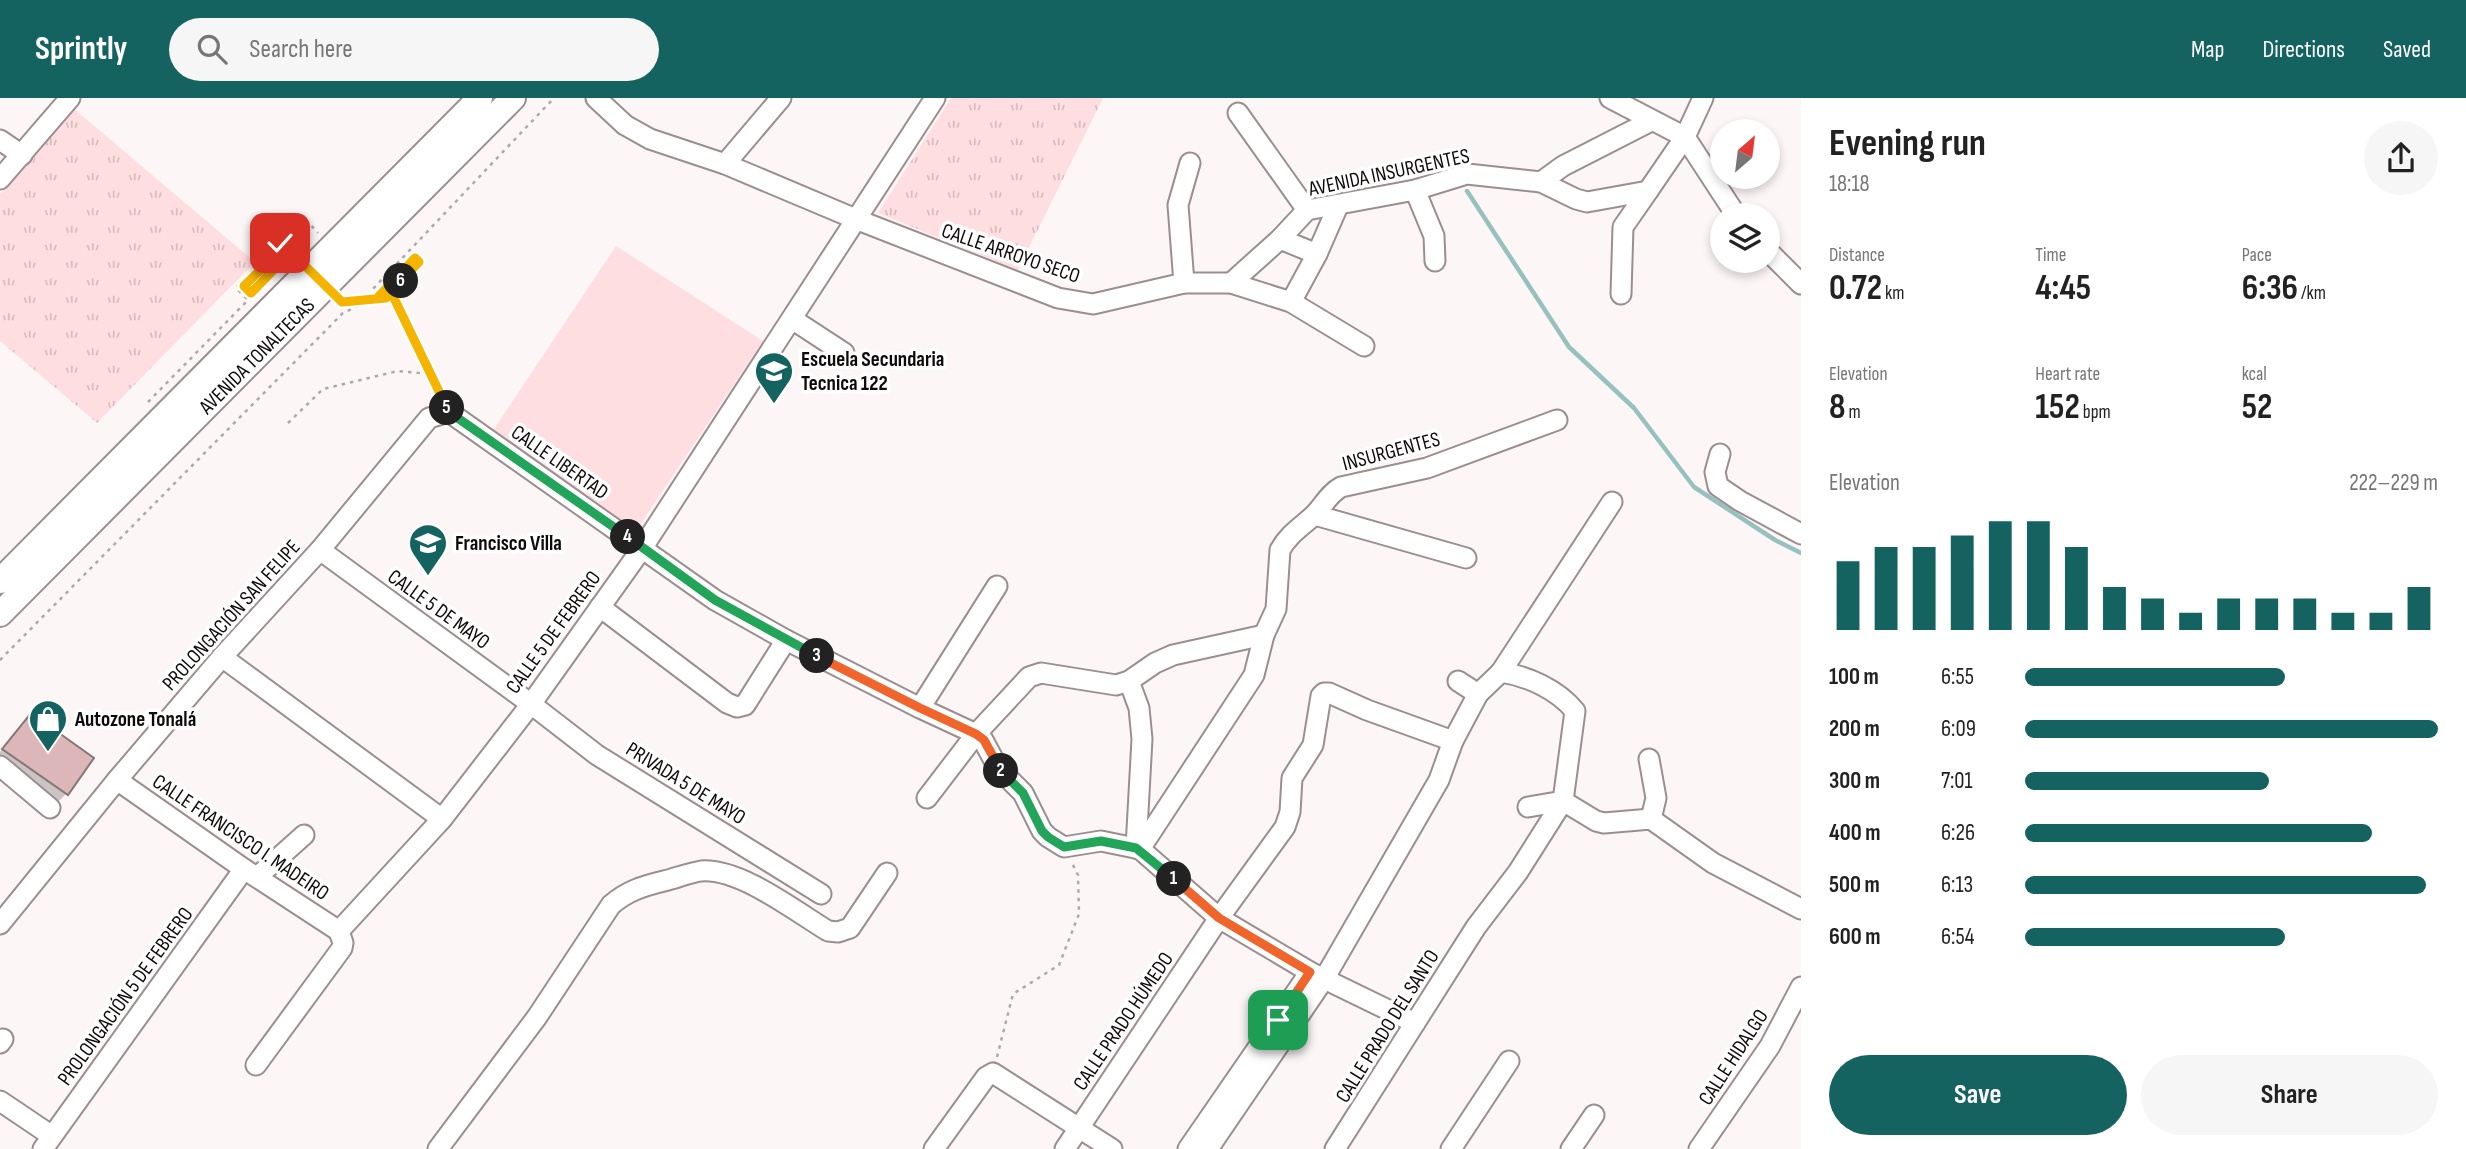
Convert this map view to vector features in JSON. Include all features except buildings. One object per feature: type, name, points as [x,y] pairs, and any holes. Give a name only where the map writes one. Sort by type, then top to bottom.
[{"type":"main road","name":"AVENIDA TONALTECAS","points":[[0,581],[480,98]]},
{"type":"main road","name":"AVENIDA TONALTECAS","points":[[0,614],[513,98]]},
{"type":"street","points":[[0,179],[69,98]]},
{"type":"street","name":"CALLE ARROYO SECO","points":[[596,98],[638,134],[725,164],[858,220],[1058,298],[1093,304],[1184,283],[1231,283],[1291,302],[1364,346]]},
{"type":"street","points":[[725,164],[781,98]]},
{"type":"street","name":"CALLE 5 DE FEBRERO","points":[[256,1065],[342,948],[340,931],[442,820],[531,704],[643,547],[936,98]]},
{"type":"street","points":[[1610,98],[1685,137],[1727,203]]},
{"type":"street","points":[[1621,294],[1623,227],[1685,137],[1703,98]]},
{"type":"street","points":[[1238,113],[1307,210]]},
{"type":"street","points":[[1541,182],[1563,166],[1651,121]]},
{"type":"street","points":[[0,140],[22,155]]},
{"type":"street","points":[[1184,283],[1178,205],[1190,163]]},
{"type":"street","name":"AVENIDA INSURGENTES","points":[[1231,283],[1280,239],[1307,210],[1415,190],[1466,174],[1541,182],[1587,202],[1648,191]]},
{"type":"street","points":[[1415,190],[1434,236],[1435,261]]},
{"type":"street","points":[[1291,302],[1317,254],[1338,206]]},
{"type":"street","points":[[1280,239],[1317,254]]},
{"type":"street","points":[[1780,263],[1801,284]]},
{"type":"street","points":[[792,319],[844,353]]},
{"type":"street","name":"CALLE LIBERTAD","points":[[449,412],[715,600],[786,640],[976,734]]},
{"type":"street","name":"PROLONGACIÓN SAN FELIPE","points":[[0,924],[117,779],[222,657],[320,550],[429,418],[449,412]]},
{"type":"street","name":"INSURGENTES","points":[[1138,848],[1254,675],[1264,635],[1278,602],[1280,550],[1289,536],[1315,515],[1331,493],[1341,487],[1427,468],[1557,420]]},
{"type":"street","points":[[1720,454],[1715,472],[1718,485],[1740,502],[1801,534]]},
{"type":"street","points":[[1208,1149],[1439,780],[1453,741],[1478,694],[1501,672],[1612,502]]},
{"type":"street","points":[[1315,515],[1466,558]]},
{"type":"street","name":"CALLE 5 DE MAYO","points":[[320,550],[531,704]]},
{"type":"street","points":[[920,708],[996,586]]},
{"type":"street","points":[[600,607],[727,703],[737,707],[745,705],[786,640]]},
{"type":"street","points":[[927,798],[976,734],[1028,677],[1034,674],[1116,685],[1129,681],[1155,663],[1173,655],[1264,635]]},
{"type":"street","points":[[222,657],[442,820]]},
{"type":"street","points":[[1501,672],[1521,675],[1539,684],[1575,711],[1563,801]]},
{"type":"street","points":[[1129,681],[1139,708],[1142,739],[1138,848]]},
{"type":"street","points":[[1458,681],[1478,694]]},
{"type":"street","name":"CALLE PRADO HÚMEDO","points":[[1065,1149],[1219,918],[1285,827],[1290,812],[1292,778],[1312,745],[1321,696],[1329,692],[1367,710],[1453,741]]},
{"type":"street","name":"PRIVADA 5 DE MAYO","points":[[531,704],[597,755],[821,894]]},
{"type":"street","points":[[976,734],[984,740],[998,768],[1023,793],[1042,831],[1064,847],[1101,841],[1138,848],[1219,918],[1317,976],[1415,1023]]},
{"type":"street","points":[[1649,759],[1656,798],[1651,819]]},
{"type":"street","points":[[0,766],[50,808]]},
{"type":"street","name":"CALLE FRANCISCO I. MADEIRO","points":[[117,779],[250,873],[340,931]]},
{"type":"street","points":[[1528,807],[1563,801],[1604,823],[1651,819],[1713,863],[1801,909]]},
{"type":"street","name":"CALLE PRADO DEL SANTO","points":[[1335,1149],[1476,927],[1518,872],[1563,801]]},
{"type":"street","name":"PROLONGACIÓN 5 DE FEBRERO","points":[[48,1143],[250,873],[304,835]]},
{"type":"street","points":[[438,1149],[537,1017],[611,905],[624,894],[701,872],[720,872],[744,879],[828,931],[838,932],[850,928],[887,873]]},
{"type":"street","points":[[1188,1149],[1317,976]]},
{"type":"street","name":"CALLE HIDALGO","points":[[1699,1149],[1770,1046],[1801,987]]},
{"type":"street","points":[[1451,1149],[1509,1061]]},
{"type":"street","points":[[934,1149],[986,1077],[993,1073],[1112,1149]]},
{"type":"street","points":[[0,1101],[48,1143]]},
{"type":"street","points":[[1571,1149],[1594,1115]]},
{"type":"path","points":[[449,412],[393,296],[379,296],[372,290],[554,98]]},
{"type":"path","points":[[0,660],[343,313],[379,296],[415,258],[419,262],[386,298],[342,302],[291,252],[251,293],[244,286],[308,222]]},
{"type":"path","points":[[225,323],[248,300],[236,288],[280,243],[284,247]]},
{"type":"path","points":[[288,424],[323,389],[398,371],[429,374]]},
{"type":"path","points":[[993,1073],[1013,995],[1059,965],[1079,914],[1078,875]]},
{"type":"green space","points":[[951,98],[1103,98],[1018,270],[878,213]]},
{"type":"green space","points":[[73,108],[255,262],[97,423],[0,341],[0,194]]},
{"type":"green space","points":[[616,246],[763,341],[636,531],[488,438]]},
{"type":"waterway","points":[[1467,191],[1569,347],[1634,408],[1694,487],[1775,540],[1801,553]]},
{"type":"place","name":"Escuela Secundaria Tecnica 122","points":[[774,405]]},
{"type":"place","name":"Francisco Villa","points":[[428,577]]},
{"type":"place","name":"Autozone Tonalá","points":[[48,753]]},
{"type":"route","points":[[280,243],[284,247],[244,286],[251,293],[291,252],[342,302],[386,298],[419,262],[415,258],[379,296],[393,296],[449,412],[715,600],[786,640],[976,734],[984,740],[1002,774],[1023,793],[1042,831],[1048,837],[1064,847],[1101,841],[1140,849],[1219,918],[1310,972],[1278,1020]]}]
